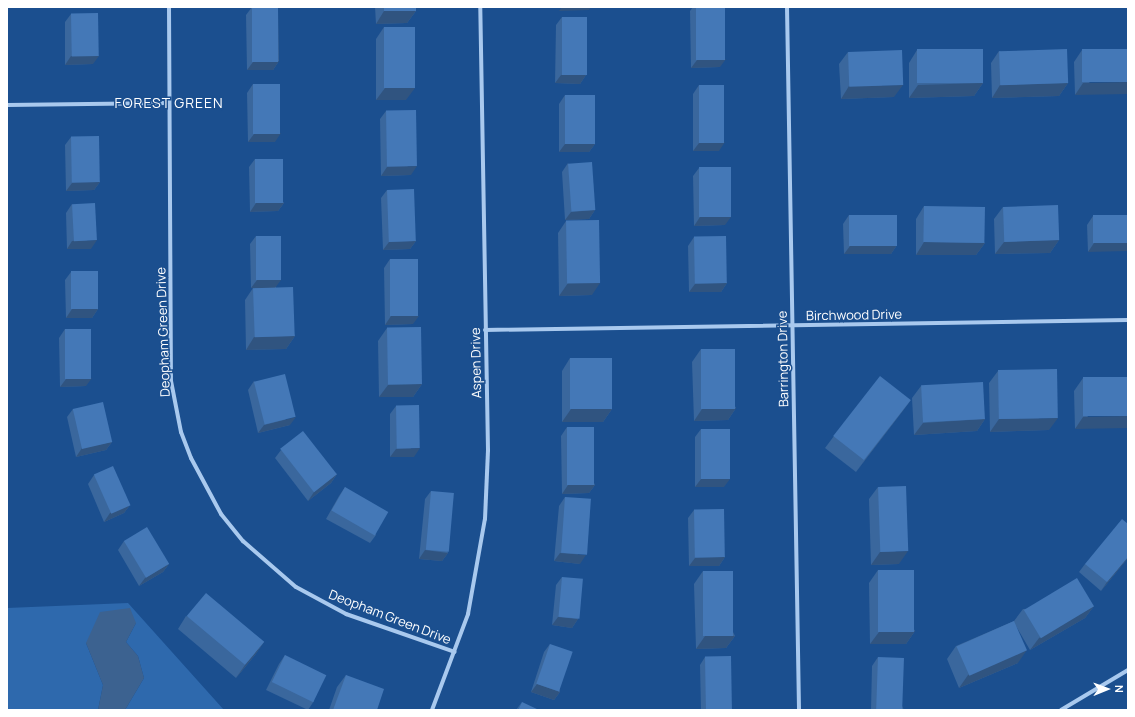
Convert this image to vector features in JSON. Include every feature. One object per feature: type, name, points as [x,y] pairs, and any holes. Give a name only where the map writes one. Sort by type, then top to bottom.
[{"type":"street","name":"Deopham Green Drive","points":[[169,7],[172,380],[181,432],[203,484],[243,542],[296,587],[346,614],[455,652]]},
{"type":"street","name":"Aspen Drive","points":[[432,710],[455,652],[473,594],[485,518],[488,450],[480,7]]},
{"type":"street","name":"Barrington Drive","points":[[788,7],[799,710]]},
{"type":"street","points":[[7,105],[169,103]]},
{"type":"street","name":"Birchwood Drive","points":[[485,330],[1128,320]]},
{"type":"street","points":[[1061,710],[1128,670]]},
{"type":"shaded area","points":[[128,603],[224,710],[125,710],[144,678],[138,656],[126,642],[136,623],[86,643],[103,685],[98,710],[7,710],[7,608]]},
{"type":"shaded area","points":[[130,608],[136,623],[126,642],[138,656],[144,678],[125,710],[98,710],[103,685],[86,643],[100,612]]},
{"type":"building","points":[[252,7],[278,7],[278,62],[252,62]]},
{"type":"building","points":[[384,7],[416,7],[416,11],[384,11]]},
{"type":"building","points":[[696,7],[725,7],[725,60],[696,60]]},
{"type":"building","points":[[71,13],[98,13],[99,56],[72,56]]},
{"type":"building","points":[[562,17],[587,17],[587,75],[562,75]]},
{"type":"building","points":[[384,27],[415,27],[415,88],[384,88]]},
{"type":"building","points":[[917,49],[983,49],[983,83],[917,83]]},
{"type":"building","points":[[1067,49],[1068,83],[1000,85],[999,51]]},
{"type":"building","points":[[1082,49],[1128,49],[1128,82],[1082,82]]},
{"type":"building","points":[[902,50],[903,85],[849,87],[848,52]]},
{"type":"building","points":[[253,84],[280,84],[280,134],[253,134]]},
{"type":"building","points":[[699,85],[724,85],[724,143],[699,143]]},
{"type":"building","points":[[565,95],[595,95],[595,144],[565,144]]},
{"type":"building","points":[[416,110],[417,166],[387,167],[386,111]]},
{"type":"building","points":[[71,136],[99,136],[100,182],[72,182]]},
{"type":"building","points":[[255,159],[283,159],[283,203],[255,203]]},
{"type":"building","points":[[592,162],[595,210],[571,212],[568,164]]},
{"type":"building","points":[[699,167],[731,167],[731,217],[699,217]]},
{"type":"building","points":[[414,189],[416,241],[389,242],[387,190]]},
{"type":"building","points":[[95,203],[97,240],[74,241],[72,204]]},
{"type":"building","points":[[1058,205],[1059,240],[1004,242],[1003,207]]},
{"type":"building","points":[[924,206],[985,207],[984,243],[923,242]]},
{"type":"building","points":[[849,215],[897,215],[897,246],[849,246]]},
{"type":"building","points":[[1093,215],[1128,215],[1128,243],[1093,243]]},
{"type":"building","points":[[599,220],[600,283],[567,284],[566,221]]},
{"type":"building","points":[[256,236],[281,236],[281,280],[256,280]]},
{"type":"building","points":[[726,236],[727,283],[695,284],[694,237]]},
{"type":"building","points":[[390,259],[418,259],[418,316],[390,316]]},
{"type":"building","points":[[71,271],[98,271],[98,309],[71,309]]},
{"type":"building","points":[[293,287],[295,336],[255,337],[253,288]]},
{"type":"building","points":[[421,327],[422,384],[388,385],[387,328]]},
{"type":"building","points":[[65,329],[91,329],[91,379],[65,379]]},
{"type":"building","points":[[701,349],[735,349],[735,409],[701,409]]},
{"type":"building","points":[[570,358],[612,358],[612,409],[570,409]]},
{"type":"building","points":[[1057,369],[1058,418],[999,419],[998,370]]},
{"type":"building","points":[[285,374],[296,417],[265,424],[254,382]]},
{"type":"building","points":[[880,376],[911,400],[864,460],[833,436]]},
{"type":"building","points":[[1083,377],[1128,377],[1128,416],[1083,416]]},
{"type":"building","points":[[983,382],[985,419],[923,422],[921,385]]},
{"type":"building","points":[[103,402],[112,442],[82,449],[73,409]]},
{"type":"building","points":[[396,405],[419,405],[420,448],[397,448]]},
{"type":"building","points":[[567,427],[594,427],[594,485],[567,485]]},
{"type":"building","points":[[701,429],[730,429],[730,479],[701,479]]},
{"type":"building","points":[[303,431],[337,474],[314,492],[280,449]]},
{"type":"building","points":[[113,466],[130,505],[111,514],[94,475]]},
{"type":"building","points":[[906,486],[908,551],[880,552],[878,487]]},
{"type":"building","points":[[345,487],[388,512],[375,535],[332,510]]},
{"type":"building","points":[[431,491],[454,493],[449,552],[426,550]]},
{"type":"building","points":[[565,497],[591,499],[587,555],[561,553]]},
{"type":"building","points":[[724,509],[725,557],[695,558],[694,510]]},
{"type":"building","points":[[1122,519],[1128,524],[1128,557],[1107,582],[1085,564]]},
{"type":"building","points":[[147,527],[169,564],[146,578],[124,541]]},
{"type":"building","points":[[878,570],[914,570],[914,632],[878,632]]},
{"type":"building","points":[[703,571],[733,571],[733,636],[703,636]]},
{"type":"building","points":[[562,577],[583,579],[579,619],[559,617]]},
{"type":"building","points":[[1077,578],[1094,606],[1041,638],[1024,610]]},
{"type":"building","points":[[206,593],[264,642],[245,665],[187,616]]},
{"type":"building","points":[[1014,621],[1027,650],[969,676],[956,647]]},
{"type":"building","points":[[550,644],[573,652],[559,692],[536,684]]},
{"type":"building","points":[[285,655],[326,675],[313,702],[272,682]]},
{"type":"building","points":[[705,656],[731,656],[732,710],[706,710]]},
{"type":"building","points":[[878,657],[904,658],[902,710],[876,710]]},
{"type":"building","points":[[346,675],[384,689],[377,710],[333,710]]},
{"type":"building","points":[[522,702],[539,710],[518,710]]},
{"type":"district","name":"FOREST GREEN","points":[[169,103]]}]
